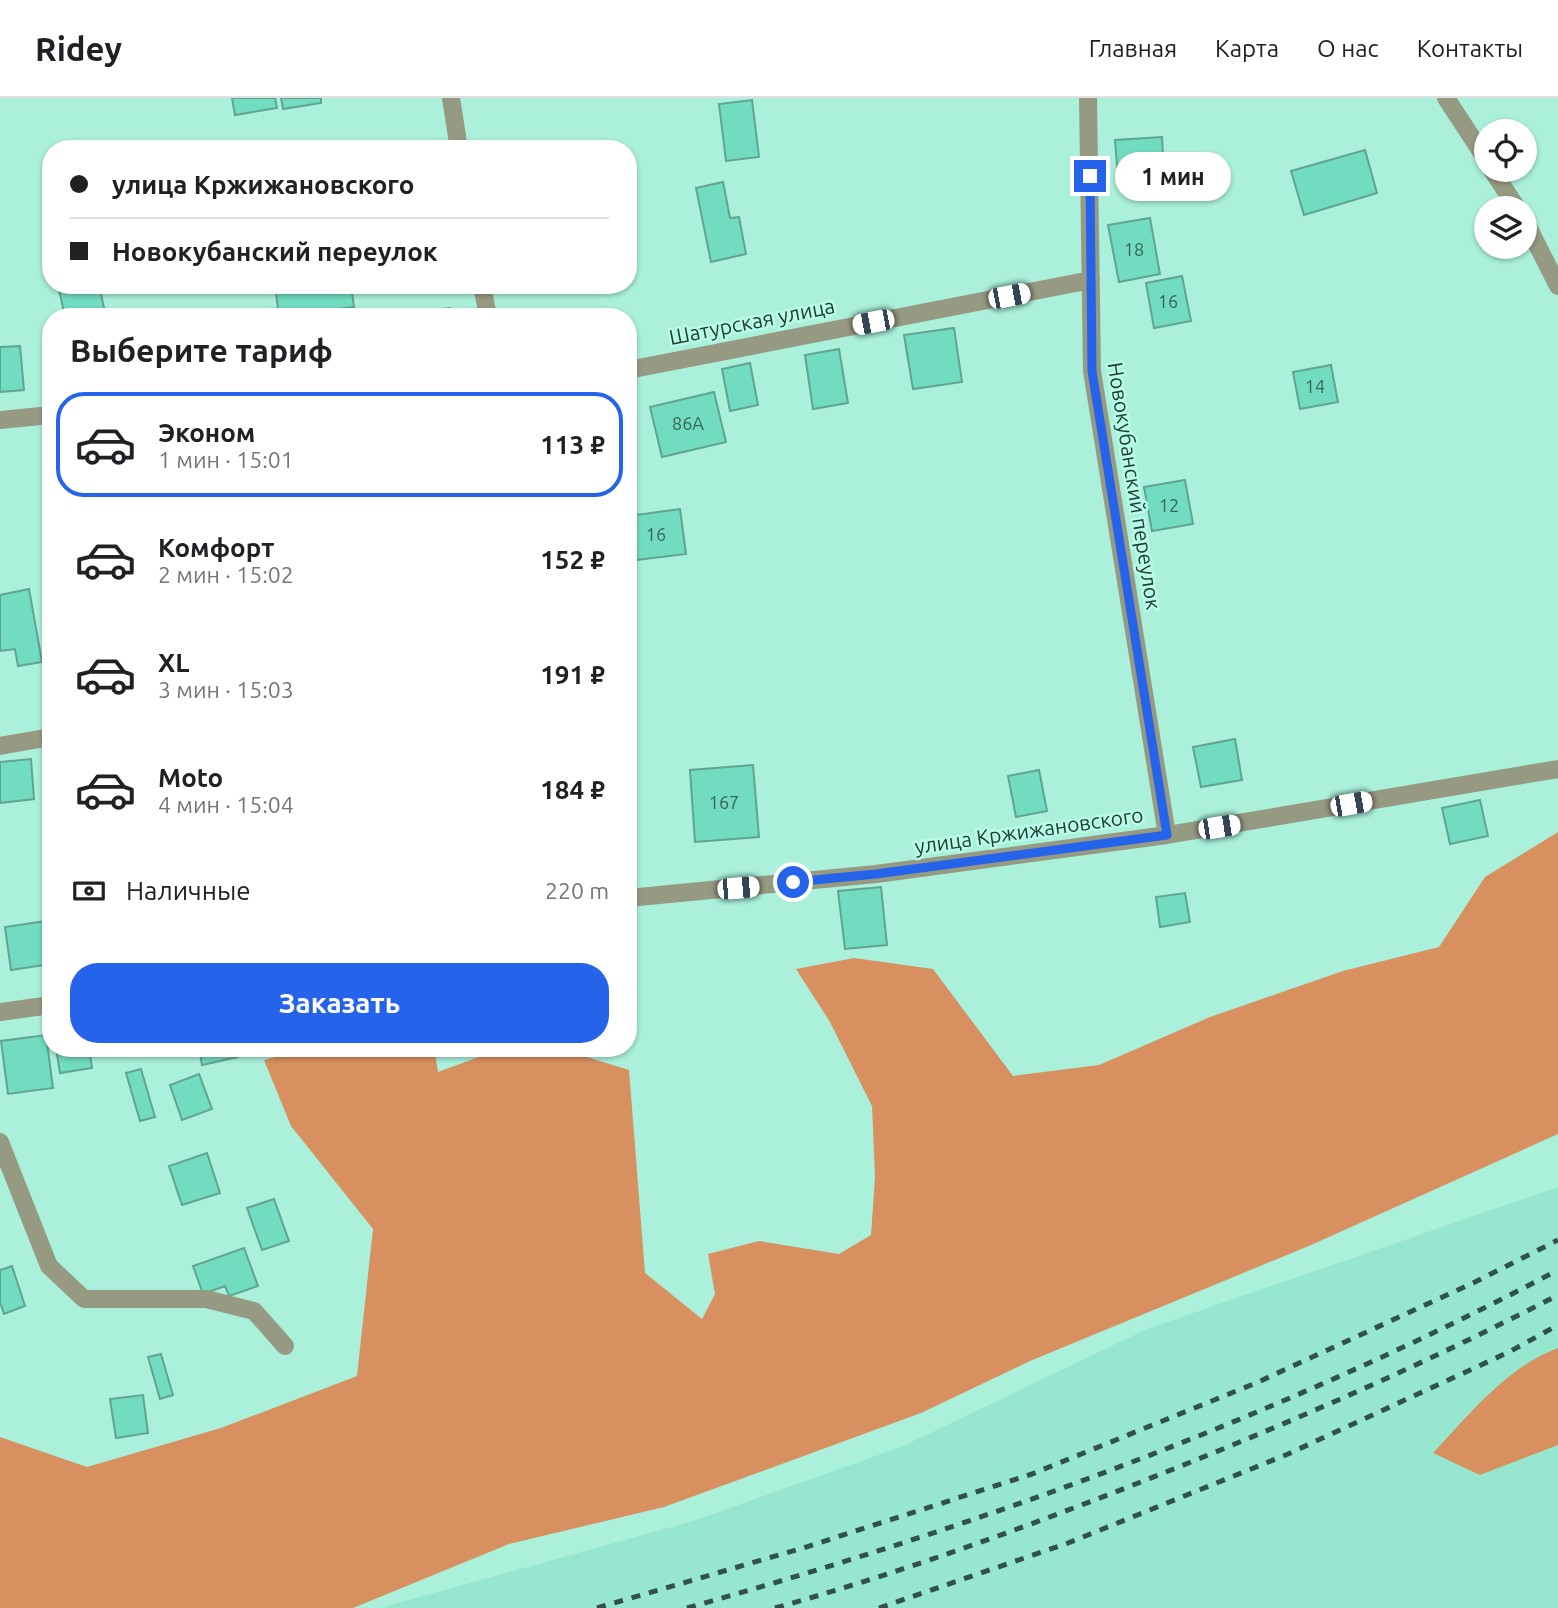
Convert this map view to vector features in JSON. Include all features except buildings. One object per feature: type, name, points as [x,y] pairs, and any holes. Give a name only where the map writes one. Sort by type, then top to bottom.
[{"type":"street","points":[[451,98],[458,140]]},
{"type":"street","name":"Новокубанский переулок","points":[[1088,98],[1092,371],[1167,835]]},
{"type":"street","points":[[1446,98],[1474,141]]},
{"type":"street","points":[[1537,245],[1558,286]]},
{"type":"street","name":"Шатурская улица","points":[[637,368],[1091,280]]},
{"type":"street","points":[[0,420],[42,416]]},
{"type":"street","points":[[0,746],[42,739]]},
{"type":"street","name":"улица Кржижановского","points":[[637,897],[876,874],[1167,835],[1558,769]]},
{"type":"street","points":[[0,1012],[42,1006]]},
{"type":"street","points":[[0,1142],[49,1266],[83,1299],[206,1299],[254,1311],[285,1346]]},
{"type":"shaded area","points":[[1558,832],[1558,1134],[1311,1245],[1030,1361],[921,1413],[664,1507],[509,1544],[353,1608],[0,1608],[0,1437],[87,1467],[221,1428],[357,1376],[373,1229],[291,1126],[264,1060],[275,1057],[436,1057],[438,1072],[479,1057],[587,1057],[629,1070],[645,1273],[702,1319],[715,1294],[708,1254],[759,1241],[839,1254],[871,1235],[875,1177],[872,1106],[830,1022],[796,969],[854,958],[933,969],[1013,1076],[1099,1065],[1210,1017],[1343,971],[1439,947],[1485,877]]},
{"type":"shaded area","points":[[1558,1187],[1558,1608],[380,1608],[693,1521],[901,1447],[1147,1329]]},
{"type":"shaded area","points":[[1558,1348],[1558,1445],[1480,1475],[1433,1453],[1506,1379],[1540,1356]]},
{"type":"railway","points":[[597,1608],[803,1548],[1032,1474],[1256,1383],[1475,1282],[1558,1240]]},
{"type":"railway","points":[[687,1608],[911,1540],[1132,1462],[1348,1373],[1558,1270]]},
{"type":"railway","points":[[775,1608],[972,1545],[1166,1472],[1364,1388],[1558,1295]]},
{"type":"railway","points":[[879,1608],[1068,1543],[1288,1454],[1509,1352],[1558,1325]]},
{"type":"route","points":[[793,882],[876,874],[1167,835],[1092,371],[1090,176]]}]
